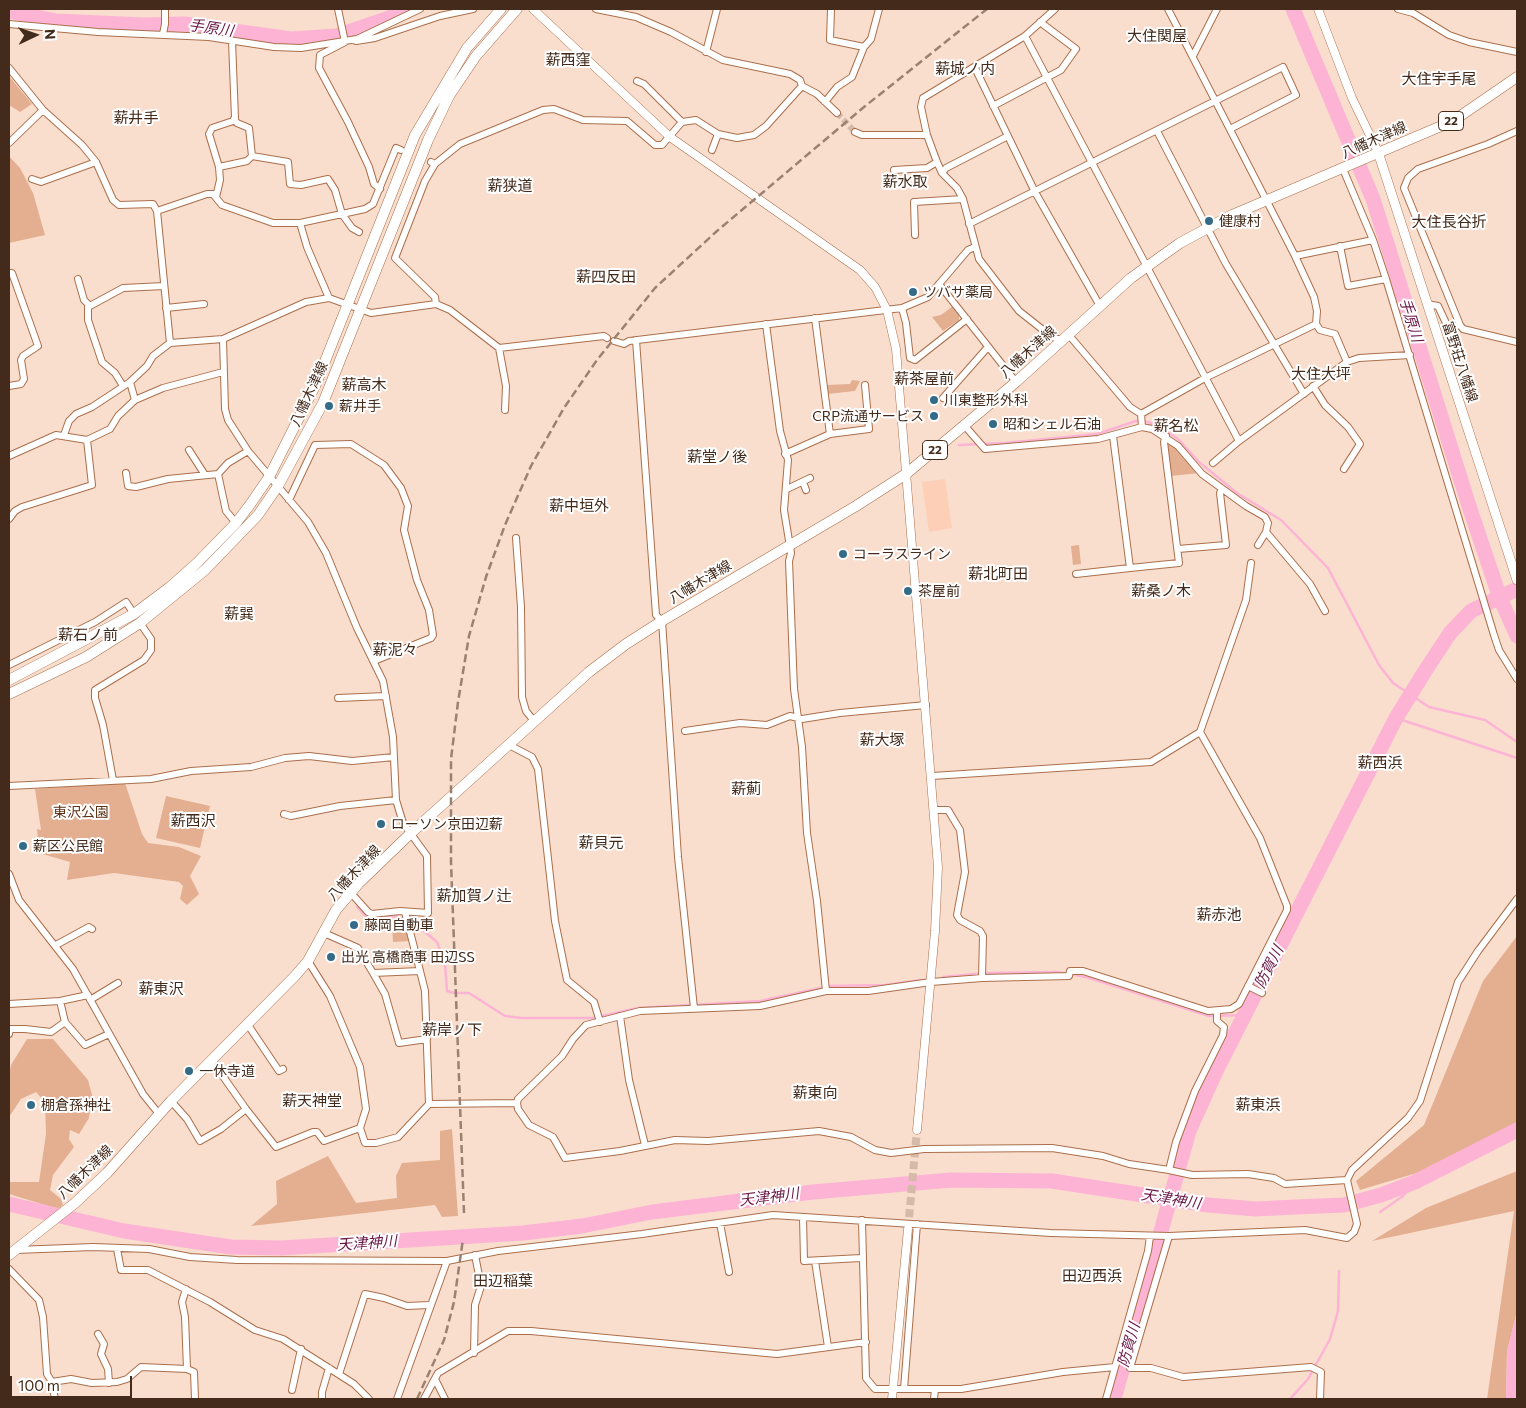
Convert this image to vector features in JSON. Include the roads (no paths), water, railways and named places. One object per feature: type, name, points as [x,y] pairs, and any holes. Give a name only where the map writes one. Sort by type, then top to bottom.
[{"type":"main road","name":"八幡木津線","points":[[9,680],[134,614],[197,563],[236,524],[269,477],[316,384],[415,135],[467,48],[501,9]]},
{"type":"main road","name":"八幡木津線","points":[[9,694],[86,657],[140,623],[183,589],[236,540],[258,514],[278,486],[323,403],[428,140],[449,96],[476,56],[517,9]]},
{"type":"main road","name":"八幡木津線","points":[[11,1254],[75,1203],[107,1173],[171,1101],[248,1025],[308,961],[336,910],[351,893],[410,834],[589,672],[626,644],[662,621],[790,546],[906,474],[1016,382],[1146,267],[1206,228],[1266,200],[1453,121],[1517,77]]},
{"type":"main road","name":"富野荘八幡線","points":[[1374,154],[1427,304],[1517,580]]},
{"type":"street","points":[[163,34],[165,24],[164,9]]},
{"type":"street","points":[[338,9],[344,40]]},
{"type":"street","points":[[352,40],[396,22],[420,9]]},
{"type":"street","points":[[9,24],[98,32],[163,34],[274,47],[302,48],[344,40],[364,41],[440,16],[473,9]]},
{"type":"street","points":[[533,9],[670,136],[846,258],[875,287],[887,310],[896,349],[935,810],[938,867],[931,982],[917,1130]]},
{"type":"street","points":[[596,9],[636,17],[671,32],[723,60],[790,74],[800,80],[802,86],[817,94],[836,113]]},
{"type":"street","points":[[706,52],[717,9]]},
{"type":"street","points":[[831,9],[830,40],[864,47]]},
{"type":"street","points":[[826,102],[836,87],[852,78],[864,47],[871,40],[879,9]]},
{"type":"street","points":[[1055,9],[1025,36],[923,98],[921,107],[936,162],[942,173],[957,188],[963,199],[979,259],[1019,311],[1052,336],[1065,337],[1141,421],[1166,436],[1178,446],[1193,465],[1222,489],[1264,517],[1268,523],[1266,532],[1258,545]]},
{"type":"street","points":[[1168,9],[1295,256],[1314,297],[1316,324],[1320,330],[1335,334],[1347,362]]},
{"type":"street","points":[[1193,56],[1217,9]]},
{"type":"street","points":[[1318,9],[1374,154]]},
{"type":"street","points":[[1398,9],[1413,13],[1462,40],[1517,52]]},
{"type":"street","points":[[993,106],[1061,70],[1076,49],[1040,22]]},
{"type":"street","points":[[1025,36],[1239,441]]},
{"type":"street","points":[[344,40],[320,54],[319,68],[348,122],[369,167],[374,184],[380,189]]},
{"type":"street","points":[[232,41],[234,119],[237,123],[249,128],[252,156]]},
{"type":"street","points":[[969,224],[1093,164],[1214,100],[1283,67],[1296,95],[1230,129]]},
{"type":"street","points":[[9,68],[43,110],[82,145],[96,162],[113,200],[119,205],[153,204],[157,211],[170,343]]},
{"type":"street","points":[[975,68],[1034,192],[1100,306]]},
{"type":"street","points":[[636,81],[644,84],[682,122]]},
{"type":"street","points":[[436,304],[435,297],[395,258],[433,163],[460,144],[543,110],[554,110],[583,120],[626,121],[655,145],[662,145],[682,122],[696,120],[718,134],[738,138],[754,135],[766,126],[802,86]]},
{"type":"street","points":[[9,143],[43,110]]},
{"type":"street","points":[[216,197],[220,180],[219,167],[209,134],[212,128],[234,119]]},
{"type":"street","points":[[1157,131],[1206,228],[1273,345],[1304,394]]},
{"type":"street","points":[[1517,131],[1488,144],[1418,169],[1408,178],[1404,188],[1460,325],[1463,329],[1517,342]]},
{"type":"street","points":[[855,132],[862,135],[927,134]]},
{"type":"street","points":[[712,150],[718,134]]},
{"type":"street","points":[[942,173],[946,168],[1008,136]]},
{"type":"street","points":[[157,211],[180,204],[199,195],[207,194],[216,197],[222,205],[266,222],[300,223],[365,209],[373,204],[396,148],[401,150]]},
{"type":"street","points":[[219,167],[247,161],[252,156]]},
{"type":"street","points":[[252,156],[288,162],[290,184],[301,185],[328,179],[335,190],[342,214],[352,228],[359,232]]},
{"type":"street","points":[[32,179],[41,182],[96,162]]},
{"type":"street","points":[[894,170],[927,168],[936,162]]},
{"type":"street","points":[[1345,168],[1386,279],[1494,636],[1499,650],[1517,679]]},
{"type":"street","points":[[915,234],[914,202],[963,199]]},
{"type":"street","points":[[300,223],[307,247],[329,298]]},
{"type":"street","points":[[1295,256],[1373,240]]},
{"type":"street","points":[[1340,246],[1348,286],[1386,279]]},
{"type":"street","points":[[499,348],[604,336],[624,344],[636,340],[902,308],[928,297],[968,250],[975,247]]},
{"type":"street","points":[[9,274],[12,273],[38,346],[23,356],[21,360],[24,379],[21,384],[9,386]]},
{"type":"street","points":[[78,279],[84,300],[89,305],[88,320],[102,362],[115,373],[123,386]]},
{"type":"street","points":[[939,284],[1016,382]]},
{"type":"street","points":[[89,305],[99,303],[124,288],[164,286]]},
{"type":"street","points":[[64,434],[69,421],[76,414],[92,407],[130,382],[147,366],[153,356],[170,343],[223,339],[293,306],[329,298],[371,313],[436,304],[464,320],[499,348],[506,386],[505,410]]},
{"type":"street","points":[[166,308],[204,304]]},
{"type":"street","points":[[1427,304],[1438,306],[1446,323],[1451,327],[1460,325]]},
{"type":"street","points":[[902,308],[909,337],[910,358],[915,360],[967,319]]},
{"type":"street","points":[[815,318],[830,434]]},
{"type":"street","points":[[766,324],[780,431],[788,466],[784,510],[790,546],[796,718],[802,747],[807,834],[817,901],[826,988]]},
{"type":"street","points":[[964,425],[985,449],[1058,444],[1113,436],[1141,421],[1205,378],[1316,324]]},
{"type":"street","points":[[223,339],[225,409],[228,420],[248,451],[308,522],[326,553],[357,628],[383,681],[394,758],[396,800],[403,823],[426,856],[428,913],[368,912],[351,893]]},
{"type":"street","points":[[636,340],[656,615],[662,621],[678,857],[694,1006]]},
{"type":"street","points":[[943,398],[988,346]]},
{"type":"street","points":[[1213,463],[1239,441],[1347,362],[1359,358],[1410,355]]},
{"type":"street","points":[[9,456],[56,435],[64,434],[87,440],[110,429],[118,416],[135,400],[163,388],[223,372]]},
{"type":"street","points":[[130,382],[135,400]]},
{"type":"street","points":[[785,454],[830,434],[869,429],[864,385]]},
{"type":"street","points":[[1313,386],[1325,405],[1348,426],[1360,444],[1344,469]]},
{"type":"street","points":[[1113,436],[1130,568]]},
{"type":"street","points":[[1076,574],[1179,563],[1164,442],[1166,436]]},
{"type":"street","points":[[9,519],[15,510],[92,485],[87,440]]},
{"type":"street","points":[[289,500],[316,445],[351,444],[384,465],[401,488],[408,506],[404,530],[417,580],[429,610],[433,636],[374,661]]},
{"type":"street","points":[[189,450],[205,475]]},
{"type":"street","points":[[126,473],[128,486],[136,487],[168,480],[218,474],[228,463],[248,451]]},
{"type":"street","points":[[218,474],[226,511],[236,524]]},
{"type":"street","points":[[786,489],[810,478]]},
{"type":"street","points":[[803,482],[806,490]]},
{"type":"street","points":[[1178,549],[1226,545],[1220,493],[1222,489]]},
{"type":"street","points":[[1266,532],[1310,584],[1325,611]]},
{"type":"street","points":[[516,538],[521,607],[522,697],[526,711],[534,721]]},
{"type":"street","points":[[932,776],[1151,762],[1200,732],[1246,600],[1251,563]]},
{"type":"street","points":[[9,665],[95,622],[126,602],[134,614]]},
{"type":"street","points":[[113,780],[103,724],[95,698],[96,690],[144,660],[151,650],[151,639],[140,623]]},
{"type":"street","points":[[338,698],[386,696]]},
{"type":"street","points":[[685,731],[740,723],[767,725],[790,716],[802,719],[840,713],[926,705]]},
{"type":"street","points":[[517,1103],[518,1099],[562,1056],[581,1029],[586,1025],[600,1019],[640,1011],[694,1006],[760,1006],[826,988],[868,991],[982,974],[1069,976],[1070,971],[1083,971],[1208,1012],[1231,1009],[1239,1004],[1250,986],[1287,910],[1287,906],[1260,838],[1200,732]]},
{"type":"street","points":[[509,745],[532,757],[538,769],[555,921],[567,980],[594,1002],[600,1019]]},
{"type":"street","points":[[9,786],[151,779],[191,771],[251,767],[285,758],[309,756],[352,761],[394,758]]},
{"type":"street","points":[[284,814],[291,816],[340,806],[396,800]]},
{"type":"street","points":[[935,810],[948,810],[960,830],[965,872],[957,915],[960,920],[980,931],[983,936],[982,974]]},
{"type":"street","points":[[9,874],[10,883],[19,900],[56,946],[89,998],[143,1094],[159,1114]]},
{"type":"street","points":[[11,1254],[94,1247],[117,1249],[149,1248],[190,1257],[238,1260],[447,1260],[774,1214],[1051,1233],[1169,1236],[1305,1230],[1347,1238],[1356,1228],[1354,1207],[1347,1180],[1352,1170],[1408,1118],[1420,1101],[1458,982],[1478,951],[1517,900]]},
{"type":"street","points":[[308,961],[330,996],[360,1068],[366,1108],[360,1128],[365,1143],[376,1144],[398,1137],[429,1104],[425,991],[405,912]]},
{"type":"street","points":[[56,946],[89,927],[92,929]]},
{"type":"street","points":[[324,933],[358,948],[384,994],[399,1042],[427,1039]]},
{"type":"street","points":[[373,973],[420,971]]},
{"type":"street","points":[[9,1004],[89,998],[118,983]]},
{"type":"street","points":[[1250,986],[1262,993]]},
{"type":"street","points":[[60,1001],[64,1022],[84,1045],[109,1034]]},
{"type":"street","points":[[1169,1170],[1176,1142],[1195,1091],[1223,1035],[1224,1027],[1216,1021],[1217,1011]]},
{"type":"street","points":[[620,1016],[629,1080],[645,1145]]},
{"type":"street","points":[[9,1034],[10,1029],[25,1028],[51,1032],[64,1022]]},
{"type":"street","points":[[248,1025],[279,1071],[283,1069]]},
{"type":"street","points":[[209,1063],[222,1075],[276,1147],[313,1132],[317,1132],[324,1141],[360,1128]]},
{"type":"street","points":[[171,1101],[187,1119],[200,1141],[221,1129],[246,1109]]},
{"type":"street","points":[[517,1103],[529,1125],[553,1137],[565,1158],[620,1151],[675,1140],[718,1140],[819,1131],[851,1137],[875,1150],[891,1153],[924,1149],[1052,1148],[1103,1156],[1129,1164],[1192,1175],[1248,1174],[1274,1178],[1285,1184],[1347,1180]]},
{"type":"street","points":[[429,1104],[517,1103]]},
{"type":"street","points":[[803,1217],[804,1262],[861,1258]]},
{"type":"street","points":[[862,1220],[861,1258],[866,1378],[868,1384],[875,1389],[961,1389],[1063,1372],[1116,1367]]},
{"type":"street","points":[[720,1223],[729,1272]]},
{"type":"street","points":[[904,1389],[917,1224]]},
{"type":"street","points":[[892,1399],[908,1229]]},
{"type":"street","points":[[1106,1399],[1148,1251],[1150,1236]]},
{"type":"street","points":[[1169,1236],[1130,1368],[1151,1368],[1183,1377],[1311,1367],[1321,1372],[1320,1399]]},
{"type":"street","points":[[117,1249],[121,1270],[148,1270],[186,1289],[255,1330],[283,1339],[354,1384],[369,1399]]},
{"type":"street","points":[[474,1353],[475,1305],[481,1286],[476,1255]]},
{"type":"street","points":[[397,1399],[447,1260]]},
{"type":"street","points":[[815,1261],[828,1347]]},
{"type":"street","points":[[9,1269],[38,1300],[43,1317],[47,1374],[52,1382],[55,1399]]},
{"type":"street","points":[[186,1289],[182,1302],[185,1317],[187,1369]]},
{"type":"street","points":[[339,1374],[365,1294],[407,1306],[429,1306]]},
{"type":"street","points":[[424,1399],[438,1373],[508,1331],[513,1330],[776,1354],[866,1342]]},
{"type":"street","points":[[98,1334],[104,1344],[101,1354],[108,1369],[109,1383]]},
{"type":"street","points":[[292,1390],[300,1349]]},
{"type":"street","points":[[52,1382],[71,1379],[92,1383],[109,1383],[126,1379],[141,1368],[187,1369],[194,1372],[195,1399]]},
{"type":"street","points":[[322,1399],[322,1392],[329,1368]]},
{"type":"street","points":[[435,1379],[445,1399]]},
{"type":"street","points":[[934,1399],[935,1389]]},
{"type":"waterway","name":"手原川","points":[[9,11],[56,21],[144,25],[184,24],[291,39],[336,36],[389,18],[409,9]]},
{"type":"waterway","name":"手原川","points":[[1293,9],[1373,199],[1469,506],[1500,598],[1517,636]]},
{"type":"waterway","points":[[959,445],[1005,443],[1097,434],[1136,421],[1148,422],[1160,427],[1178,439],[1199,462],[1237,493],[1281,520],[1328,568],[1379,665],[1393,683],[1429,707],[1485,720],[1517,742]]},
{"type":"waterway","name":"防賀川","points":[[1114,1399],[1189,1131],[1217,1069],[1396,718],[1425,671],[1450,633],[1471,611],[1517,589]]},
{"type":"waterway","points":[[1396,718],[1517,758]]},
{"type":"waterway","points":[[357,907],[368,919],[398,916]]},
{"type":"waterway","points":[[418,926],[437,942],[445,964],[447,991],[454,993]]},
{"type":"waterway","points":[[943,977],[986,973],[1057,972],[1086,977],[1209,1016],[1244,1015]]},
{"type":"waterway","points":[[457,993],[469,993],[505,1016],[522,1018],[593,1018],[638,1008],[760,1001],[830,986],[886,985],[921,980]]},
{"type":"waterway","name":"天津神川","points":[[9,1204],[124,1231],[231,1247],[281,1248],[523,1233],[582,1226],[652,1212],[813,1192],[951,1180],[1052,1181],[1208,1205],[1256,1209],[1344,1205],[1381,1195],[1415,1182],[1517,1130]]},
{"type":"waterway","points":[[1380,1212],[1403,1196],[1415,1182]]},
{"type":"waterway","points":[[1290,1399],[1308,1379],[1330,1339],[1338,1311],[1339,1271]]},
{"type":"tunnel","points":[[837,113],[855,132]]},
{"type":"tunnel","points":[[908,1229],[917,1130]]},
{"type":"railway","points":[[464,1213],[451,862],[451,759],[469,636],[486,577],[505,525],[531,466],[564,408],[597,360],[655,288],[717,231],[864,107],[987,9]]},
{"type":"railway","points":[[417,1399],[444,1340],[454,1302],[463,1239]]},
{"type":"place","name":"健康村","points":[[1209,221]]},
{"type":"place","name":"ツバサ薬局","points":[[913,292]]},
{"type":"place","name":"川東整形外科","points":[[934,400]]},
{"type":"place","name":"薪井手","points":[[329,406]]},
{"type":"place","name":"CRP流通サービス","points":[[934,416]]},
{"type":"place","name":"昭和シェル石油","points":[[993,424]]},
{"type":"place","name":"コーラスライン","points":[[843,554]]},
{"type":"place","name":"茶屋前","points":[[908,591]]},
{"type":"place","name":"ローソン京田辺薪","points":[[381,824]]},
{"type":"place","name":"薪区公民館","points":[[23,846]]},
{"type":"place","name":"藤岡自動車","points":[[354,925]]},
{"type":"place","name":"出光 高橋商事 田辺SS","points":[[331,957]]},
{"type":"place","name":"一休寺道","points":[[189,1071]]},
{"type":"place","name":"棚倉孫神社","points":[[31,1105]]},
{"type":"district","name":"大住関屋","points":[[1157,36]]},
{"type":"district","name":"薪西窪","points":[[568,60]]},
{"type":"district","name":"薪城ノ内","points":[[965,69]]},
{"type":"district","name":"大住宇手尾","points":[[1439,79]]},
{"type":"district","name":"薪井手","points":[[136,118]]},
{"type":"district","name":"薪水取","points":[[905,182]]},
{"type":"district","name":"薪狭道","points":[[510,186]]},
{"type":"district","name":"大住長谷折","points":[[1449,222]]},
{"type":"district","name":"薪四反田","points":[[606,277]]},
{"type":"district","name":"大住大坪","points":[[1321,374]]},
{"type":"district","name":"薪茶屋前","points":[[924,379]]},
{"type":"district","name":"薪高木","points":[[364,385]]},
{"type":"district","name":"薪名松","points":[[1176,426]]},
{"type":"district","name":"薪堂ノ後","points":[[717,457]]},
{"type":"district","name":"薪中垣外","points":[[579,506]]},
{"type":"district","name":"薪北町田","points":[[998,574]]},
{"type":"district","name":"薪桑ノ木","points":[[1161,591]]},
{"type":"district","name":"薪巽","points":[[239,614]]},
{"type":"district","name":"薪石ノ前","points":[[88,635]]},
{"type":"district","name":"薪泥々","points":[[395,650]]},
{"type":"district","name":"薪大塚","points":[[882,740]]},
{"type":"district","name":"薪西浜","points":[[1380,763]]},
{"type":"district","name":"薪薊","points":[[746,789]]},
{"type":"district","name":"薪西沢","points":[[193,821]]},
{"type":"district","name":"薪貝元","points":[[601,843]]},
{"type":"district","name":"薪加賀ノ辻","points":[[474,896]]},
{"type":"district","name":"薪赤池","points":[[1219,915]]},
{"type":"district","name":"薪東沢","points":[[161,989]]},
{"type":"district","name":"薪岸ノ下","points":[[452,1030]]},
{"type":"district","name":"薪東向","points":[[815,1093]]},
{"type":"district","name":"薪天神堂","points":[[312,1101]]},
{"type":"district","name":"薪東浜","points":[[1258,1105]]},
{"type":"district","name":"田辺西浜","points":[[1092,1276]]},
{"type":"district","name":"田辺稲葉","points":[[503,1281]]},
{"type":"park label","name":"東沢公園","points":[[81,812]]}]
